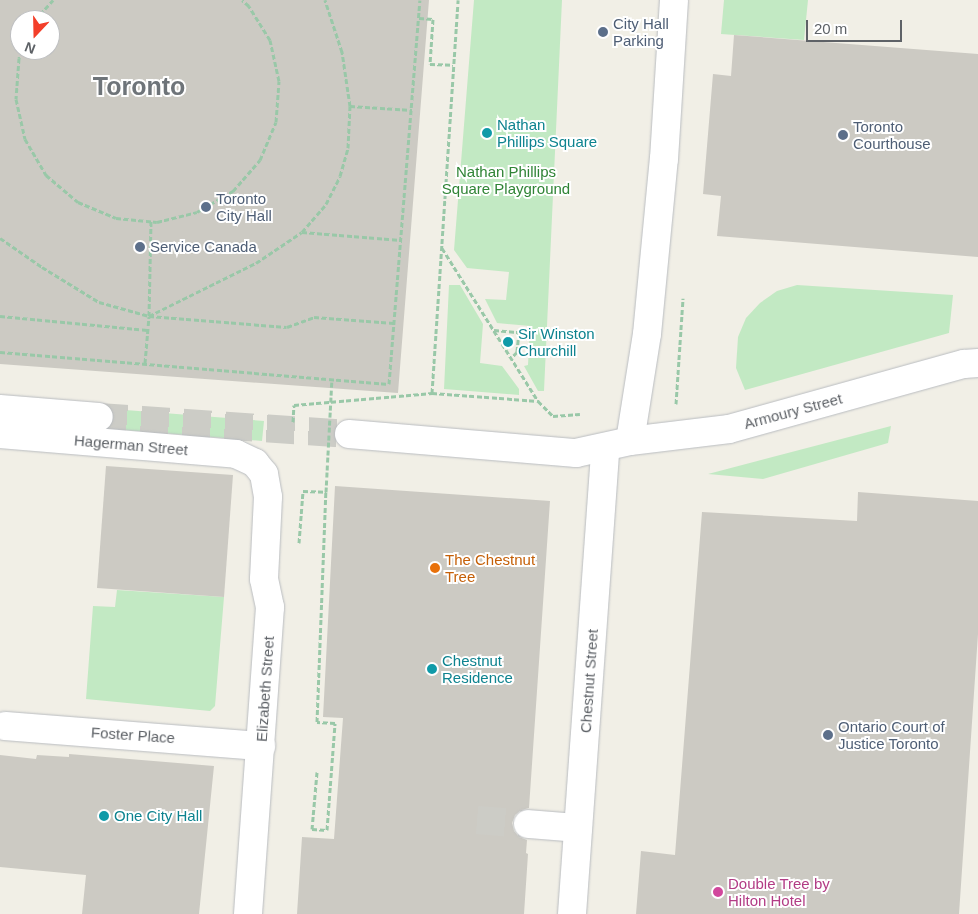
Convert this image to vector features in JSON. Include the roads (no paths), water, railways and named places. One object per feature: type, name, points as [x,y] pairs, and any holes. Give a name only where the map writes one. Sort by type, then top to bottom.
[{"type":"street","name":"Chestnut Street","points":[[572,914],[578,828],[618,444],[647,334],[664,159],[674,0]]},
{"type":"street","name":"Armoury Street","points":[[349,434],[576,453],[618,444],[729,429],[964,364],[978,363]]},
{"type":"street","points":[[0,409],[99,416]]},
{"type":"street","name":"Hagerman Street","points":[[0,434],[236,454],[259,467]]},
{"type":"street","name":"Elizabeth Street","points":[[248,914],[270,608],[264,579],[268,488],[259,467]]},
{"type":"street","name":"Foster Place","points":[[5,726],[261,746]]},
{"type":"street","points":[[528,824],[578,828]]},
{"type":"tunnel","points":[[99,417],[349,434]]},
{"type":"tunnel","points":[[477,820],[528,824]]},
{"type":"place","name":"City Hall Parking","points":[[603,32]]},
{"type":"place","name":"Nathan Phillips Square","points":[[487,133]]},
{"type":"place","name":"Toronto Courthouse","points":[[843,135]]},
{"type":"place","name":"Toronto City Hall","points":[[206,207]]},
{"type":"place","name":"Service Canada","points":[[140,247]]},
{"type":"place","name":"Sir Winston Churchill","points":[[508,342]]},
{"type":"place","name":"The Chestnut Tree","points":[[435,568]]},
{"type":"place","name":"Chestnut Residence","points":[[432,669]]},
{"type":"place","name":"Ontario Court of Justice Toronto","points":[[828,735]]},
{"type":"place","name":"One City Hall","points":[[104,816]]},
{"type":"place","name":"Double Tree by Hilton Hotel","points":[[718,892]]},
{"type":"district","name":"Toronto","points":[[139,86]]},
{"type":"park label","name":"Nathan Phillips Square Playground","points":[[506,180]]}]
